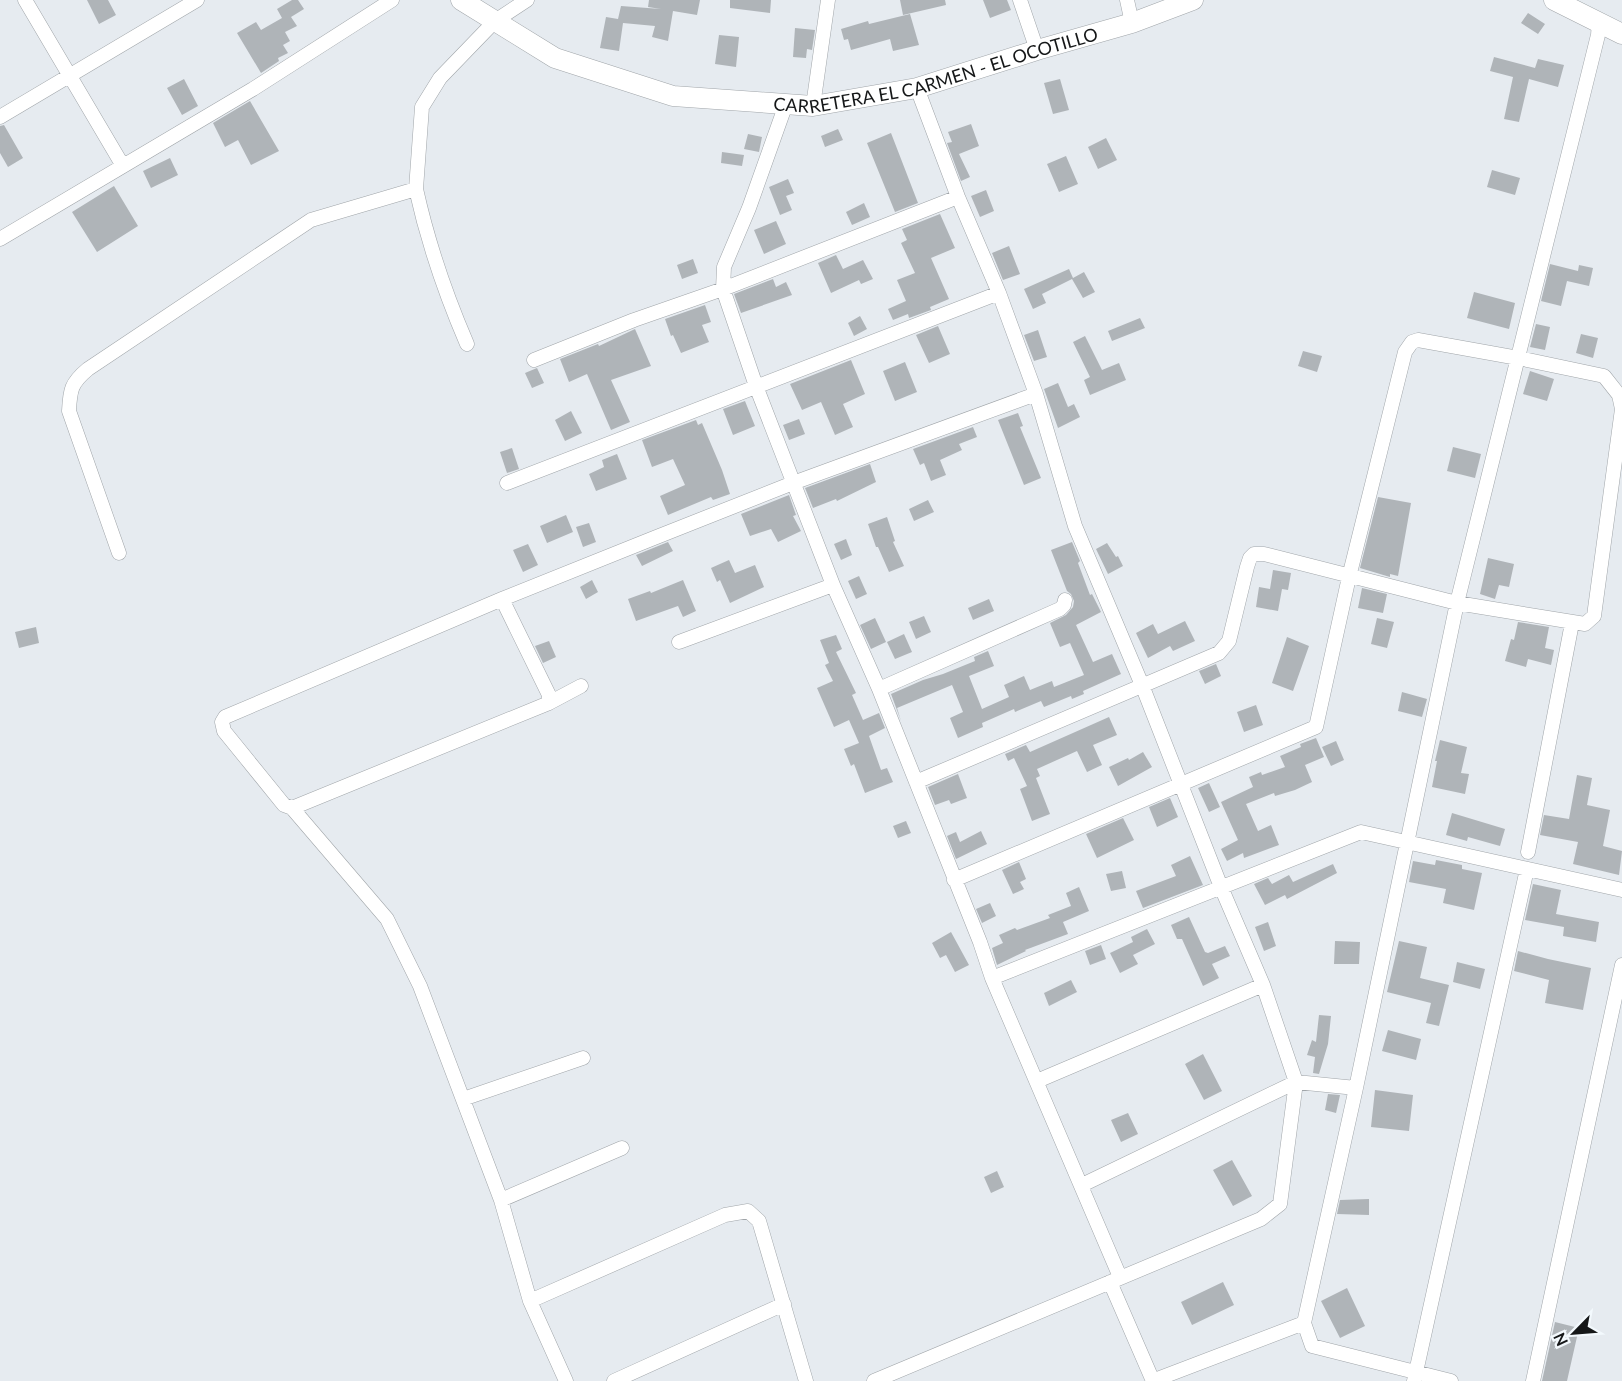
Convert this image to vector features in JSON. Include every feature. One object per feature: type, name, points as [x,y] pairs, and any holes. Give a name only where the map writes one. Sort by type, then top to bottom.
[{"type":"main road","name":"CARRETERA EL CARMEN - EL OCOTILLO","points":[[461,0],[555,58],[673,96],[813,106],[917,88],[1132,23],[1193,0]]},
{"type":"main road","points":[[1554,0],[1622,34]]},
{"type":"street","points":[[25,0],[123,166]]},
{"type":"street","points":[[0,117],[197,0]]},
{"type":"street","points":[[0,239],[253,89],[392,0]]},
{"type":"street","points":[[467,344],[446,295],[425,230],[416,189],[422,107],[440,78],[495,21],[527,0]]},
{"type":"street","points":[[813,106],[828,0]]},
{"type":"street","points":[[1020,0],[1037,50]]},
{"type":"street","points":[[1127,0],[1132,23]]},
{"type":"street","points":[[1451,1381],[1414,1377],[1312,1346],[1304,1323],[1356,1088],[1457,603],[1595,46],[1599,22]]},
{"type":"street","points":[[874,1381],[1261,1219],[1280,1204],[1296,1082],[1263,985],[1221,887],[1143,685],[1075,526],[1036,394],[999,293],[958,197],[917,88]]},
{"type":"street","points":[[786,104],[749,208],[724,267],[723,289],[756,386],[833,585],[879,689],[980,942],[992,978],[1082,1185],[1153,1381],[1304,1323]]},
{"type":"street","points":[[120,553],[69,411],[69,397],[74,381],[88,369],[311,220],[416,189]]},
{"type":"street","points":[[534,360],[958,197]]},
{"type":"street","points":[[507,483],[999,293]]},
{"type":"street","points":[[916,782],[1219,653],[1229,641],[1247,567],[1254,554],[1264,554],[1349,577],[1457,603],[1585,624],[1593,616],[1622,409],[1619,395],[1604,376],[1418,340],[1412,342],[1405,352],[1349,577],[1316,727],[954,880]]},
{"type":"street","points":[[566,1381],[530,1301],[501,1200],[420,986],[387,919],[292,808],[284,805],[224,731],[222,723],[225,717],[502,600],[793,483],[1036,394]]},
{"type":"street","points":[[679,642],[833,585]]},
{"type":"street","points":[[502,600],[549,695],[549,704]]},
{"type":"street","points":[[879,689],[1060,609],[1065,600]]},
{"type":"street","points":[[1528,852],[1572,623]]},
{"type":"street","points":[[292,808],[549,704],[581,686]]},
{"type":"street","points":[[992,978],[1361,832],[1622,890]]},
{"type":"street","points":[[1414,1377],[1527,869]]},
{"type":"street","points":[[1533,1381],[1622,965]]},
{"type":"street","points":[[1037,1081],[1263,985]]},
{"type":"street","points":[[463,1099],[583,1058]]},
{"type":"street","points":[[1082,1185],[1296,1082],[1356,1088]]},
{"type":"street","points":[[501,1200],[622,1148]]},
{"type":"street","points":[[530,1301],[725,1215],[748,1211],[759,1221],[806,1381]]},
{"type":"street","points":[[614,1381],[784,1304]]},
{"type":"building","points":[[87,0],[108,0],[116,15],[99,24]]},
{"type":"building","points":[[292,0],[298,0],[304,9],[291,17],[297,26],[285,32],[290,41],[283,45],[288,53],[278,58],[279,61],[261,73],[237,33],[256,22],[261,30],[282,18],[277,9]]},
{"type":"building","points":[[649,0],[700,0],[697,15],[673,11],[668,41],[652,37],[655,26],[623,23],[619,51],[600,48],[606,17],[618,19],[621,6],[661,9],[648,7]]},
{"type":"building","points":[[730,0],[771,0],[770,13],[730,8]]},
{"type":"building","points":[[900,0],[945,0],[946,5],[903,15]]},
{"type":"building","points":[[983,0],[1007,0],[1011,10],[990,18]]},
{"type":"building","points":[[1528,13],[1545,24],[1538,34],[1521,23]]},
{"type":"building","points":[[910,14],[919,45],[893,51],[890,39],[851,50],[848,39],[844,40],[841,29],[868,21],[869,24]]},
{"type":"building","points":[[795,28],[815,30],[812,50],[807,49],[806,58],[793,57]]},
{"type":"building","points":[[719,35],[739,37],[736,67],[715,64]]},
{"type":"building","points":[[1494,57],[1535,68],[1538,59],[1564,65],[1558,87],[1529,79],[1519,122],[1504,119],[1513,77],[1490,71]]},
{"type":"building","points":[[184,79],[198,106],[182,115],[167,88]]},
{"type":"building","points":[[1060,79],[1069,110],[1053,114],[1044,83]]},
{"type":"building","points":[[250,101],[279,151],[251,165],[238,140],[225,147],[213,123]]},
{"type":"building","points":[[971,124],[979,146],[959,154],[970,177],[961,181],[947,143],[952,142],[948,132]]},
{"type":"building","points":[[4,125],[23,158],[8,167],[0,153],[0,126]]},
{"type":"building","points":[[838,129],[843,140],[825,147],[821,136]]},
{"type":"building","points":[[891,133],[918,203],[895,212],[867,143]]},
{"type":"building","points":[[748,134],[762,137],[759,152],[744,149]]},
{"type":"building","points":[[1106,138],[1117,160],[1098,169],[1088,147]]},
{"type":"building","points":[[722,152],[744,155],[742,166],[721,163]]},
{"type":"building","points":[[1066,156],[1078,184],[1059,192],[1047,164]]},
{"type":"building","points":[[170,158],[178,175],[151,188],[143,171]]},
{"type":"building","points":[[1492,170],[1520,178],[1515,195],[1487,187]]},
{"type":"building","points":[[788,179],[794,193],[786,196],[792,210],[780,215],[769,187]]},
{"type":"building","points":[[114,186],[138,226],[97,252],[72,212]]},
{"type":"building","points":[[986,190],[994,211],[980,217],[971,196]]},
{"type":"building","points":[[864,203],[870,217],[852,225],[846,212]]},
{"type":"building","points":[[940,214],[955,248],[931,258],[949,299],[930,307],[931,310],[909,318],[908,314],[893,320],[888,309],[906,301],[897,280],[915,273],[901,243],[907,240],[902,229]]},
{"type":"building","points":[[776,221],[786,244],[764,254],[754,230]]},
{"type":"building","points":[[1009,246],[1020,274],[1003,280],[992,253]]},
{"type":"building","points":[[836,255],[843,269],[863,260],[873,279],[861,284],[859,280],[831,293],[818,263]]},
{"type":"building","points":[[693,259],[698,273],[682,279],[677,265]]},
{"type":"building","points":[[1550,264],[1578,271],[1579,265],[1593,268],[1589,286],[1567,281],[1561,306],[1541,301]]},
{"type":"building","points":[[1069,269],[1073,278],[1084,272],[1095,292],[1083,298],[1072,279],[1042,294],[1046,303],[1033,309],[1024,289]]},
{"type":"building","points":[[773,279],[776,287],[786,282],[792,295],[741,313],[734,294]]},
{"type":"building","points":[[1474,292],[1515,303],[1509,329],[1467,318]]},
{"type":"building","points":[[705,305],[711,322],[702,325],[709,342],[681,353],[673,335],[671,336],[665,319]]},
{"type":"building","points":[[860,316],[867,329],[854,336],[848,323]]},
{"type":"building","points":[[1140,318],[1145,328],[1112,341],[1108,331]]},
{"type":"building","points":[[1536,324],[1550,327],[1545,350],[1530,347]]},
{"type":"building","points":[[938,326],[950,354],[929,363],[916,335]]},
{"type":"building","points":[[635,329],[651,366],[611,380],[630,422],[611,430],[587,374],[569,382],[560,359],[598,344],[599,346]]},
{"type":"building","points":[[1038,330],[1047,357],[1034,361],[1024,335]]},
{"type":"building","points":[[1581,334],[1598,338],[1593,358],[1576,353]]},
{"type":"building","points":[[1085,336],[1102,370],[1119,363],[1126,380],[1090,395],[1084,380],[1090,377],[1073,342]]},
{"type":"building","points":[[1303,351],[1322,356],[1317,372],[1298,366]]},
{"type":"building","points":[[851,360],[865,394],[843,404],[853,427],[835,435],[821,402],[802,410],[790,384]]},
{"type":"building","points":[[905,362],[917,392],[895,401],[883,371]]},
{"type":"building","points":[[537,368],[544,383],[532,388],[525,373]]},
{"type":"building","points":[[1530,371],[1554,379],[1547,401],[1523,394]]},
{"type":"building","points":[[1058,383],[1068,407],[1074,404],[1080,417],[1058,428],[1044,389]]},
{"type":"building","points":[[745,401],[755,426],[733,435],[723,409]]},
{"type":"building","points":[[571,411],[582,433],[565,441],[555,420]]},
{"type":"building","points":[[1018,413],[1023,426],[1020,427],[1041,478],[1024,485],[998,420]]},
{"type":"building","points":[[799,419],[805,434],[789,440],[783,425]]},
{"type":"building","points":[[696,420],[698,425],[702,423],[730,494],[713,500],[711,497],[668,515],[660,496],[685,485],[673,459],[652,467],[642,440]]},
{"type":"building","points":[[973,427],[977,437],[959,444],[962,450],[940,460],[946,475],[931,481],[924,463],[920,465],[913,449]]},
{"type":"building","points":[[1453,447],[1481,454],[1475,478],[1447,471]]},
{"type":"building","points":[[512,448],[519,469],[507,473],[500,452]]},
{"type":"building","points":[[617,454],[627,479],[596,491],[589,474],[604,467],[602,460]]},
{"type":"building","points":[[870,464],[876,482],[837,501],[836,499],[813,508],[805,488]]},
{"type":"building","points":[[789,495],[796,515],[793,516],[801,531],[778,542],[771,529],[750,536],[741,514]]},
{"type":"building","points":[[1378,497],[1411,503],[1398,576],[1390,574],[1390,577],[1360,568]]},
{"type":"building","points":[[928,500],[934,512],[914,521],[909,509]]},
{"type":"building","points":[[566,515],[573,532],[547,543],[540,526]]},
{"type":"building","points":[[887,517],[895,541],[893,542],[904,566],[889,572],[876,547],[868,524]]},
{"type":"building","points":[[589,523],[596,542],[583,547],[576,527]]},
{"type":"building","points":[[846,539],[852,555],[841,560],[834,544]]},
{"type":"building","points":[[668,542],[673,551],[642,566],[636,555]]},
{"type":"building","points":[[1072,542],[1090,595],[1092,594],[1101,612],[1076,625],[1093,662],[1112,654],[1121,674],[1083,691],[1084,694],[1072,699],[1071,696],[1044,707],[1041,701],[1015,712],[1014,709],[982,723],[983,727],[958,738],[950,718],[963,712],[952,685],[897,708],[901,721],[891,694],[975,661],[974,657],[988,651],[994,666],[969,676],[982,709],[1009,697],[1004,685],[1024,676],[1030,690],[1052,681],[1054,687],[1084,675],[1070,643],[1060,647],[1050,623],[1066,615],[1073,607],[1074,601],[1067,591],[1051,550]]},
{"type":"building","points":[[1107,543],[1123,566],[1108,574],[1096,549]]},
{"type":"building","points":[[528,544],[538,565],[523,572],[513,550]]},
{"type":"building","points":[[1488,558],[1514,564],[1509,587],[1499,585],[1495,599],[1480,594]]},
{"type":"building","points":[[729,560],[735,573],[755,565],[764,587],[730,603],[720,580],[717,582],[711,568]]},
{"type":"building","points":[[1273,570],[1291,573],[1288,590],[1282,589],[1278,611],[1256,607],[1259,587],[1270,589]]},
{"type":"building","points":[[859,576],[867,594],[856,599],[848,581]]},
{"type":"building","points":[[592,580],[598,592],[586,599],[580,587]]},
{"type":"building","points":[[683,580],[696,611],[683,617],[678,606],[636,621],[628,599],[650,591],[651,593]]},
{"type":"building","points":[[1362,588],[1387,594],[1383,613],[1358,608]]},
{"type":"building","points":[[989,599],[994,611],[973,620],[968,608]]},
{"type":"building","points":[[924,616],[931,632],[916,639],[909,622]]},
{"type":"building","points":[[875,618],[886,642],[871,649],[860,625]]},
{"type":"building","points":[[1377,618],[1394,622],[1387,648],[1371,644]]},
{"type":"building","points":[[1185,621],[1195,641],[1173,651],[1170,646],[1148,658],[1136,633],[1153,624],[1158,634]]},
{"type":"building","points":[[1518,622],[1549,627],[1545,648],[1554,650],[1551,665],[1528,659],[1526,667],[1505,661],[1511,639],[1514,640]]},
{"type":"building","points":[[36,627],[39,643],[19,648],[15,632]]},
{"type":"building","points":[[904,634],[912,652],[895,659],[887,642]]},
{"type":"building","points":[[836,635],[842,649],[836,652],[856,693],[852,695],[863,720],[879,713],[885,728],[869,736],[881,770],[887,768],[893,782],[865,793],[854,764],[851,766],[844,749],[859,743],[849,720],[834,727],[817,688],[833,681],[825,665],[829,663],[820,640]]},
{"type":"building","points":[[1287,637],[1309,646],[1293,691],[1272,683]]},
{"type":"building","points":[[549,641],[556,657],[543,663],[535,646]]},
{"type":"building","points":[[1216,664],[1221,676],[1205,684],[1199,671]]},
{"type":"building","points":[[1402,692],[1427,699],[1422,717],[1398,711]]},
{"type":"building","points":[[1256,705],[1263,725],[1244,732],[1237,712]]},
{"type":"building","points":[[1109,717],[1117,735],[1093,745],[1102,765],[1087,772],[1077,751],[1037,769],[1040,776],[1036,778],[1050,814],[1032,821],[1020,789],[1027,786],[1014,758],[1008,761],[1005,754],[1026,745],[1030,752]]},
{"type":"building","points":[[1316,738],[1324,757],[1305,765],[1312,782],[1295,790],[1275,796],[1274,793],[1246,804],[1258,831],[1271,825],[1279,845],[1244,858],[1243,853],[1227,861],[1221,849],[1238,840],[1221,802],[1253,787],[1249,777],[1285,767],[1280,756]]},
{"type":"building","points":[[1440,740],[1467,747],[1461,773],[1469,774],[1465,794],[1432,787]]},
{"type":"building","points":[[1336,741],[1344,760],[1331,766],[1322,747]]},
{"type":"building","points":[[1143,752],[1152,767],[1118,786],[1109,767]]},
{"type":"building","points":[[958,774],[967,798],[951,804],[949,800],[935,805],[928,787]]},
{"type":"building","points":[[1577,775],[1592,778],[1587,805],[1610,810],[1603,846],[1622,851],[1619,875],[1573,864],[1578,842],[1540,835],[1544,815],[1569,819]]},
{"type":"building","points":[[1209,783],[1220,807],[1209,812],[1198,788]]},
{"type":"building","points":[[1170,798],[1178,817],[1157,827],[1149,807]]},
{"type":"building","points":[[1452,813],[1505,829],[1500,846],[1468,837],[1467,841],[1446,835]]},
{"type":"building","points":[[1123,818],[1134,840],[1097,858],[1086,834]]},
{"type":"building","points":[[906,821],[911,833],[898,838],[893,826]]},
{"type":"building","points":[[981,831],[987,844],[956,859],[947,836],[956,832],[960,842]]},
{"type":"building","points":[[1190,856],[1203,885],[1143,908],[1136,891],[1176,876],[1171,865]]},
{"type":"building","points":[[1436,860],[1462,865],[1462,869],[1482,873],[1474,910],[1443,903],[1446,889],[1409,882],[1413,861],[1435,865]]},
{"type":"building","points":[[1019,862],[1026,879],[1020,882],[1024,889],[1013,894],[1002,870]]},
{"type":"building","points":[[1333,864],[1337,873],[1287,899],[1285,895],[1265,905],[1254,884],[1268,878],[1272,884],[1289,875],[1293,882]]},
{"type":"building","points":[[1122,871],[1126,888],[1111,891],[1106,874]]},
{"type":"building","points":[[1533,884],[1561,890],[1556,914],[1599,922],[1596,942],[1563,936],[1564,927],[1525,920]]},
{"type":"building","points":[[1079,887],[1089,911],[1063,922],[1068,934],[1025,950],[997,965],[992,948],[1003,943],[999,935],[1050,918],[1048,915],[1071,906],[1066,893]]},
{"type":"building","points":[[990,903],[996,916],[982,923],[976,909]]},
{"type":"building","points":[[1189,917],[1205,952],[1208,953],[1225,946],[1230,956],[1212,964],[1219,978],[1203,986],[1182,939],[1177,939],[1171,925]]},
{"type":"building","points":[[1268,922],[1276,946],[1264,951],[1255,927]]},
{"type":"building","points":[[1147,929],[1155,944],[1133,955],[1138,964],[1120,973],[1110,953],[1133,942],[1131,937]]},
{"type":"building","points":[[951,932],[969,965],[955,972],[946,955],[940,958],[932,943]]},
{"type":"building","points":[[1335,941],[1360,942],[1359,964],[1334,964]]},
{"type":"building","points":[[1399,941],[1427,947],[1420,978],[1449,985],[1439,1026],[1426,1023],[1431,1003],[1387,992]]},
{"type":"building","points":[[1101,945],[1106,959],[1090,965],[1085,951]]},
{"type":"building","points":[[1518,951],[1591,968],[1583,1010],[1545,1003],[1549,980],[1514,971]]},
{"type":"building","points":[[1457,962],[1485,969],[1480,989],[1453,982]]},
{"type":"building","points":[[1071,980],[1077,992],[1049,1006],[1044,993]]},
{"type":"building","points":[[1319,1015],[1331,1016],[1328,1044],[1319,1074],[1313,1073],[1315,1057],[1307,1055],[1312,1040],[1316,1042]]},
{"type":"building","points":[[1388,1030],[1421,1039],[1416,1060],[1382,1051]]},
{"type":"building","points":[[1203,1054],[1222,1091],[1204,1100],[1185,1064]]},
{"type":"building","points":[[1375,1090],[1413,1095],[1409,1131],[1371,1127]]},
{"type":"building","points":[[1328,1094],[1340,1095],[1336,1113],[1325,1110]]},
{"type":"building","points":[[1128,1113],[1138,1134],[1121,1142],[1111,1120]]},
{"type":"building","points":[[1232,1160],[1252,1196],[1233,1206],[1213,1170]]},
{"type":"building","points":[[997,1171],[1004,1187],[991,1193],[984,1177]]},
{"type":"building","points":[[1369,1199],[1369,1215],[1337,1214],[1340,1200]]},
{"type":"building","points":[[1223,1282],[1234,1305],[1192,1325],[1181,1302]]},
{"type":"building","points":[[1347,1288],[1365,1326],[1340,1338],[1321,1301]]},
{"type":"building","points":[[1555,1322],[1579,1328],[1567,1381],[1542,1381]]}]
